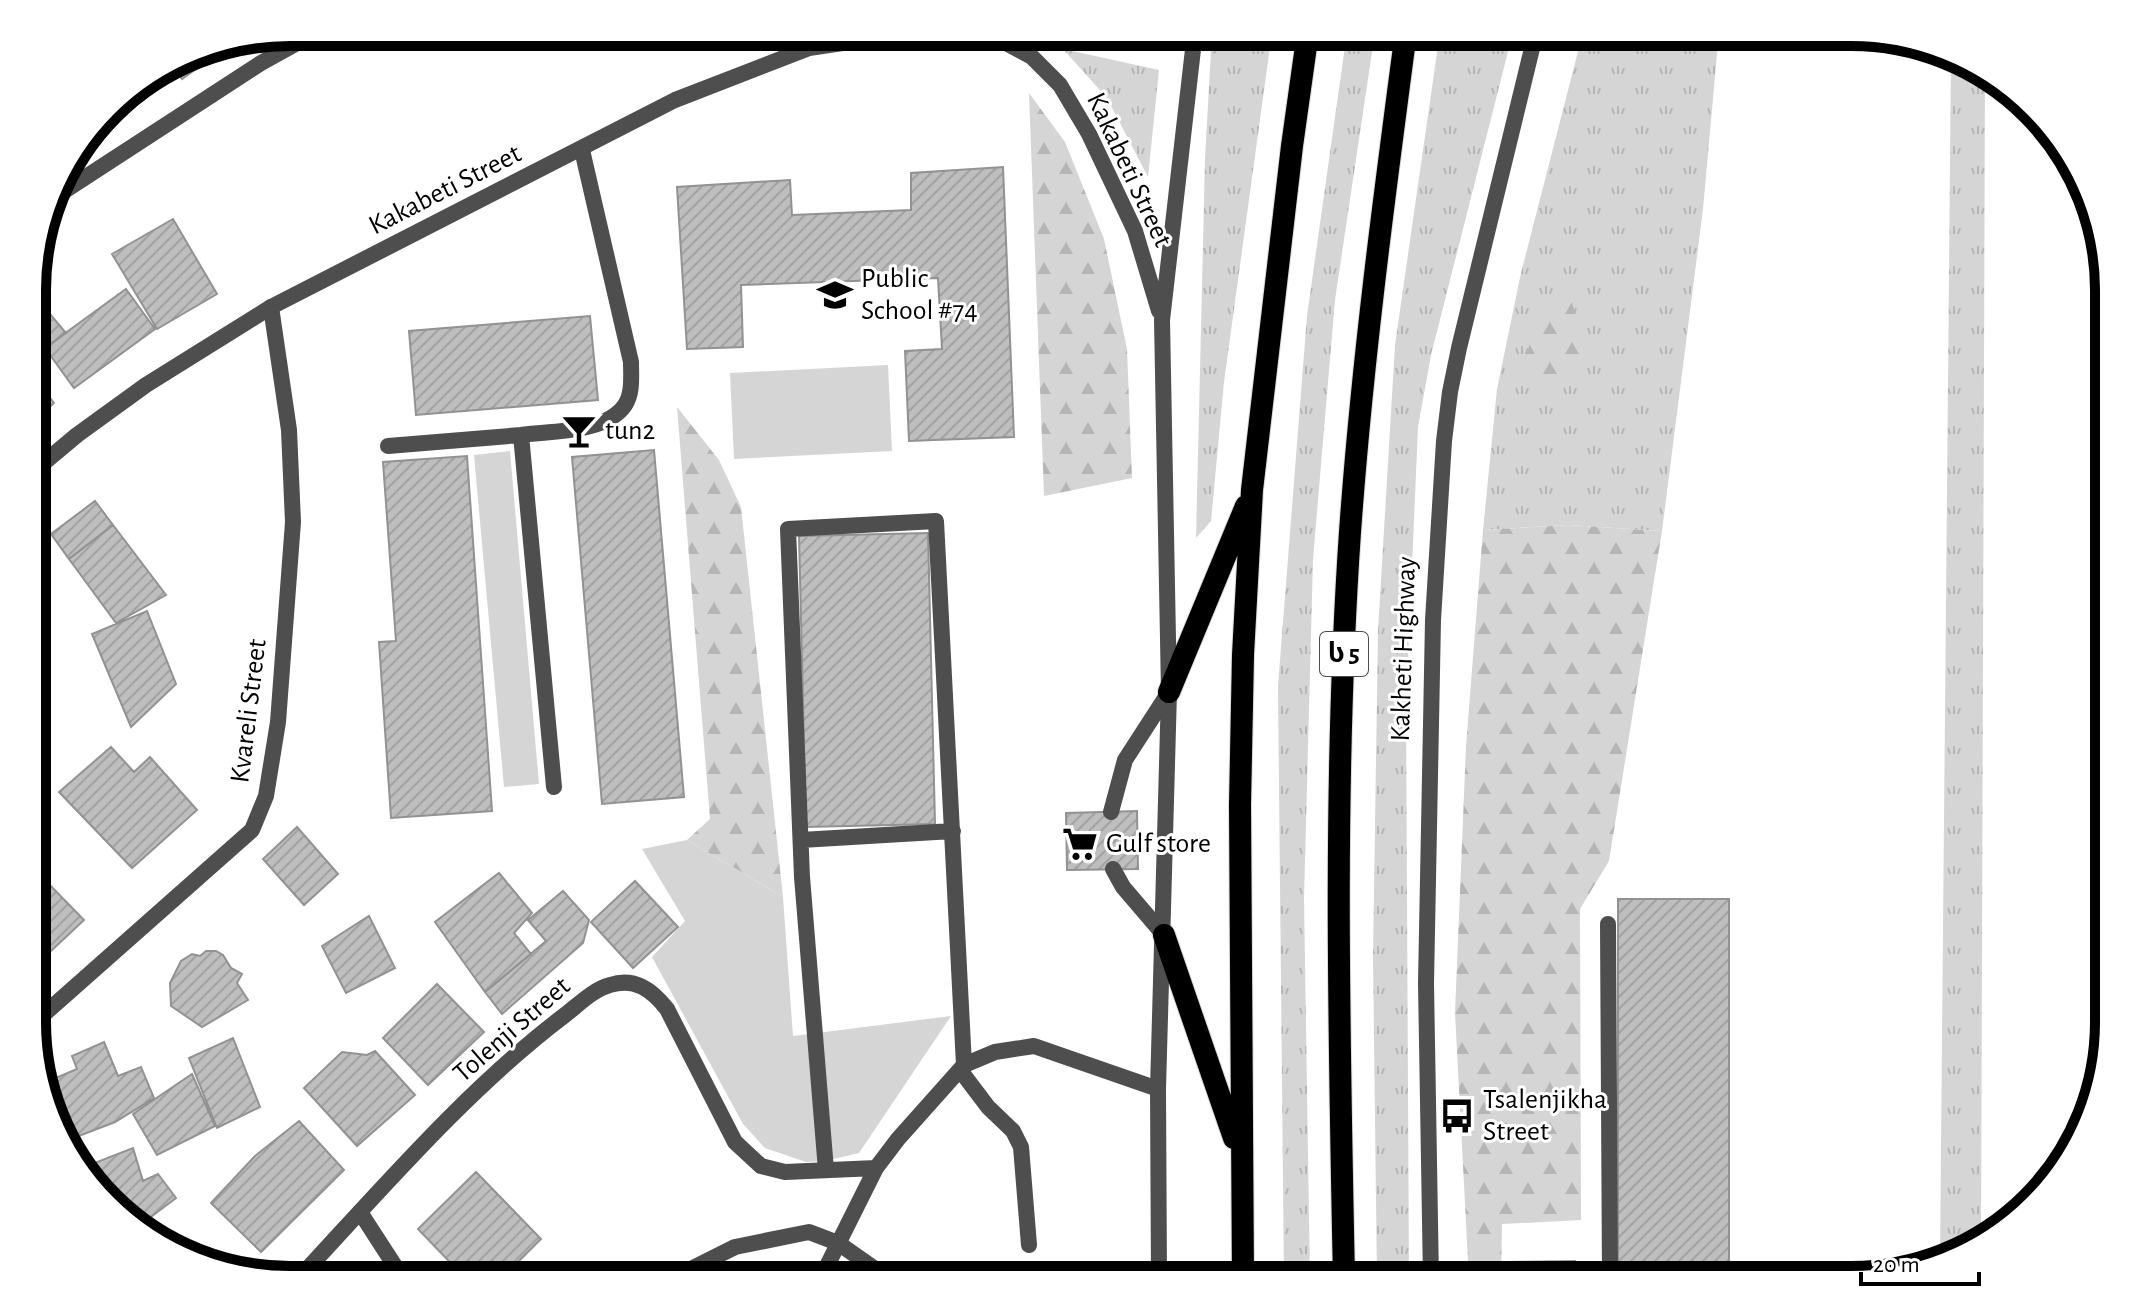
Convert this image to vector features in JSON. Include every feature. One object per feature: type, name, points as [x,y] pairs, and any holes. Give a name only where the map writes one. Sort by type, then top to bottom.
[{"type":"highway","points":[[1243,1265],[1240,805],[1243,655],[1252,490],[1306,46]]},
{"type":"highway","name":"Kakheti Highway","points":[[1344,1265],[1339,1017],[1341,787],[1350,534],[1361,392],[1404,46]]},
{"type":"highway","points":[[1169,692],[1252,490]]},
{"type":"highway","points":[[1164,935],[1241,1157]]},
{"type":"street","points":[[70,188],[292,46]]},
{"type":"street","name":"Kakabeti Street","points":[[46,461],[146,385],[271,307],[675,100],[809,48],[822,46]]},
{"type":"street","name":"Kakabeti Street","points":[[1011,46],[1032,57],[1060,85],[1089,134],[1135,231],[1162,320]]},
{"type":"street","points":[[1159,1265],[1158,1089],[1169,692],[1162,320],[1193,46]]},
{"type":"street","name":"Kakheti Highway","points":[[1431,1265],[1426,983],[1433,620],[1444,441],[1459,348],[1533,46]]},
{"type":"street","points":[[388,446],[521,435],[604,424],[625,404],[631,388],[631,362],[582,150]]},
{"type":"street","name":"Kvareli Street","points":[[46,1012],[252,830],[266,796],[278,722],[293,522],[289,430],[271,307]]},
{"type":"street","points":[[521,435],[554,787]]},
{"type":"street","points":[[826,1170],[801,840],[788,529],[936,521],[962,1068],[988,1107],[1013,1131],[1021,1147],[1029,1245]]},
{"type":"street","points":[[1111,812],[1125,760],[1169,692]]},
{"type":"street","points":[[801,840],[953,831]]},
{"type":"street","points":[[1113,869],[1123,887],[1164,935]]},
{"type":"street","points":[[1608,924],[1610,1265]]},
{"type":"street","name":"Tolenji Street","points":[[310,1266],[424,1144],[534,1039],[609,985],[628,982],[655,994],[667,1009],[735,1142],[761,1166],[785,1172],[876,1168]]},
{"type":"street","points":[[827,1266],[876,1168],[962,1068],[995,1052],[1034,1046],[1158,1089]]},
{"type":"street","points":[[360,1212],[395,1266]]},
{"type":"street","points":[[698,1266],[735,1247],[809,1232],[838,1243],[870,1266]]},
{"type":"green space","points":[[1211,46],[1270,46],[1224,382],[1211,521],[1196,538],[1205,159]]},
{"type":"green space","points":[[1345,46],[1373,46],[1335,300],[1313,559],[1304,899],[1310,1265],[1284,1265],[1278,686],[1307,316]]},
{"type":"green space","points":[[1438,46],[1509,46],[1431,355],[1418,427],[1406,705],[1409,1265],[1377,1265],[1373,957],[1378,631],[1395,345]]},
{"type":"green space","points":[[1579,46],[1718,46],[1703,209],[1662,531],[1568,525],[1483,530],[1497,389],[1521,273]]},
{"type":"green space","points":[[1063,49],[1159,70],[1148,177],[1107,98]]},
{"type":"green space","points":[[1951,68],[1985,86],[1981,1228],[1940,1249]]},
{"type":"green space","points":[[1029,93],[1065,142],[1104,239],[1127,349],[1132,478],[1044,496]]},
{"type":"green space","points":[[1570,297],[1589,353],[1549,392],[1525,362],[1541,299]]},
{"type":"green space","points":[[888,365],[892,451],[734,459],[730,373]]},
{"type":"green space","points":[[677,407],[719,460],[741,507],[783,897],[687,840],[710,819]]},
{"type":"green space","points":[[510,451],[539,784],[504,787],[474,455]]},
{"type":"green space","points":[[1568,525],[1662,531],[1609,861],[1580,909],[1581,1220],[1502,1224],[1501,1265],[1468,1265],[1455,1013],[1466,746],[1483,530]]},
{"type":"green space","points":[[687,840],[783,897],[793,1036],[951,1016],[859,1153],[806,1162],[765,1148],[743,1124],[652,957],[685,921],[642,849]]},
{"type":"building","points":[[199,64],[200,66],[182,79],[179,74]]},
{"type":"building","points":[[1003,167],[1014,437],[909,441],[905,351],[942,349],[938,278],[741,285],[743,347],[687,349],[677,187],[790,180],[792,215],[911,210],[911,173]]},
{"type":"building","points":[[173,219],[217,294],[157,329],[112,254]]},
{"type":"building","points":[[126,289],[155,329],[74,388],[46,347]]},
{"type":"building","points":[[46,309],[66,333],[46,347]]},
{"type":"building","points":[[590,316],[598,400],[416,415],[409,331]]},
{"type":"building","points":[[46,393],[54,403],[46,411]]},
{"type":"building","points":[[654,450],[684,797],[602,804],[572,457]]},
{"type":"building","points":[[467,456],[492,811],[391,818],[379,642],[396,641],[383,462]]},
{"type":"building","points":[[95,501],[113,525],[69,559],[51,534]]},
{"type":"building","points":[[113,525],[166,595],[116,623],[69,559]]},
{"type":"building","points":[[928,533],[935,824],[806,827],[799,536]]},
{"type":"building","points":[[147,611],[176,684],[131,727],[92,634]]},
{"type":"building","points":[[111,747],[134,772],[150,757],[197,810],[132,868],[59,792]]},
{"type":"building","points":[[1137,811],[1138,869],[1067,870],[1066,813]]},
{"type":"building","points":[[297,827],[338,874],[304,905],[263,859]]},
{"type":"building","points":[[499,873],[532,913],[514,933],[531,954],[485,992],[435,922]]},
{"type":"building","points":[[46,881],[84,920],[46,956]]},
{"type":"building","points":[[635,881],[678,927],[633,968],[591,922]]},
{"type":"building","points":[[563,891],[589,920],[583,943],[502,1014],[485,992],[546,941],[528,920]]},
{"type":"building","points":[[1618,899],[1729,899],[1729,1265],[1618,1265]]},
{"type":"building","points":[[369,916],[395,968],[346,993],[322,946]]},
{"type":"building","points":[[206,951],[223,955],[231,968],[242,974],[237,983],[248,1000],[202,1027],[171,1006],[170,983],[181,961],[192,954],[200,956]]},
{"type":"building","points":[[437,984],[484,1032],[428,1085],[383,1038]]},
{"type":"building","points":[[233,1038],[260,1107],[217,1128],[189,1058]]},
{"type":"building","points":[[104,1042],[118,1076],[141,1067],[154,1098],[115,1122],[76,1137],[53,1079],[77,1069],[72,1056]]},
{"type":"building","points":[[375,1051],[415,1095],[357,1146],[304,1088],[342,1052],[367,1055]]},
{"type":"building","points":[[192,1074],[215,1126],[157,1155],[133,1114]]},
{"type":"building","points":[[299,1121],[344,1170],[261,1252],[211,1203],[255,1156]]},
{"type":"building","points":[[133,1148],[143,1181],[158,1174],[176,1198],[147,1220],[117,1195],[91,1164]]},
{"type":"building","points":[[476,1172],[541,1239],[514,1266],[453,1266],[418,1229]]},
{"type":"building","points":[[1575,1261],[1575,1265],[1504,1265],[1504,1262]]},
{"type":"place","name":"Public School #74","points":[[835,295]]},
{"type":"place","name":"tun2","points":[[579,431]]},
{"type":"place","name":"Gulf store","points":[[1080,844]]},
{"type":"place","name":"Tsalenjikha Street","points":[[1457,1116]]}]
